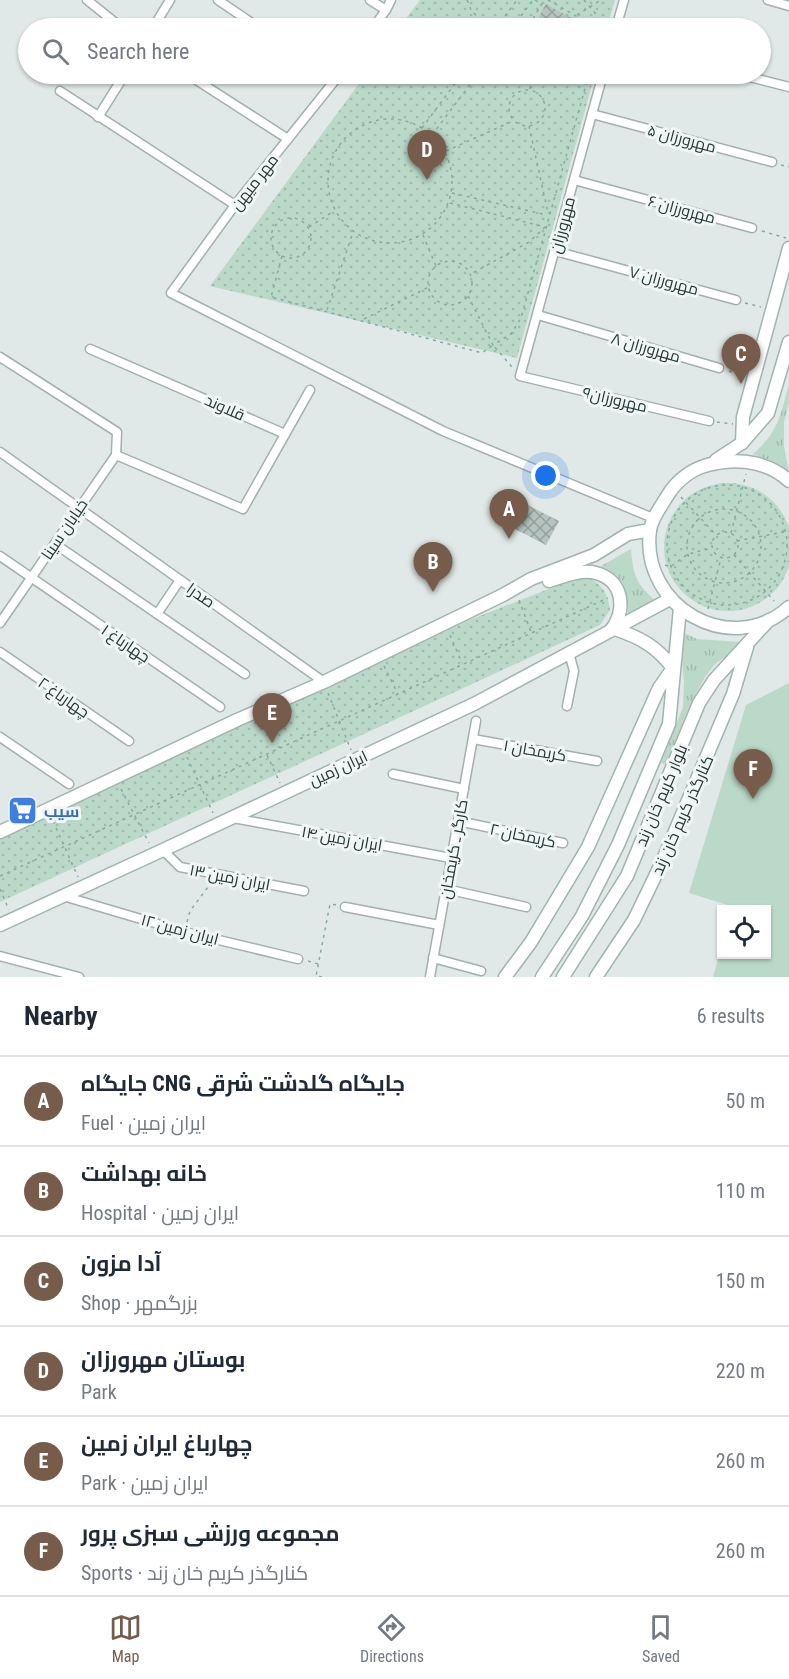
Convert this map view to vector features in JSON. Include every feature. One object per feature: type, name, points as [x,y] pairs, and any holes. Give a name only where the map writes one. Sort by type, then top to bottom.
[{"type":"main road","points":[[742,443],[743,417],[789,248]]},
{"type":"main road","points":[[781,616],[747,627],[725,627],[704,622],[675,603],[659,582],[652,562],[652,524],[672,487],[686,476],[710,464],[742,443],[768,413],[789,342]]},
{"type":"main road","points":[[710,464],[729,460],[749,462],[769,468],[789,481]]},
{"type":"main road","points":[[503,596],[531,579],[594,555],[628,534],[652,524]]},
{"type":"main road","points":[[0,832],[503,596],[574,573],[597,573],[611,581],[619,592],[620,615],[612,630],[648,643],[661,653],[673,668],[659,688],[588,847],[531,942],[505,977]]},
{"type":"main road","name":"ایران زمین","points":[[0,925],[474,704],[612,630],[675,603]]},
{"type":"main road","name":"بلوار کریم خان زند","points":[[542,977],[582,916],[618,845],[669,724],[672,702],[675,603]]},
{"type":"main road","name":"بلوار کریم خان زند","points":[[563,977],[627,876],[699,703],[714,680],[748,643],[781,616]]},
{"type":"main road","name":"کنارگذر کریم خان زند","points":[[596,977],[634,920],[662,862],[733,694],[748,643]]},
{"type":"street","points":[[87,0],[110,18]]},
{"type":"street","points":[[159,18],[170,0]]},
{"type":"street","points":[[218,0],[244,18]]},
{"type":"street","points":[[370,0],[386,10]]},
{"type":"street","points":[[380,18],[390,0]]},
{"type":"street","points":[[619,18],[624,0]]},
{"type":"street","points":[[768,0],[789,6]]},
{"type":"street","points":[[771,82],[789,87]]},
{"type":"street","points":[[98,117],[119,84]]},
{"type":"street","points":[[203,84],[288,139]]},
{"type":"street","name":"مهر میهن","points":[[331,84],[235,205],[171,293],[443,431],[652,524]]},
{"type":"street","name":"مهرورزان","points":[[520,376],[600,84]]},
{"type":"street","points":[[60,91],[235,205]]},
{"type":"street","name":"مهرورزان ۵","points":[[592,114],[772,162]]},
{"type":"street","name":"مهرورزان ۶","points":[[574,180],[752,228]]},
{"type":"street","name":"مهرورزان ۷","points":[[555,250],[736,300]]},
{"type":"street","name":"مهرورزان ۸","points":[[538,315],[719,368]]},
{"type":"street","name":"قلاوند","points":[[90,349],[285,434]]},
{"type":"street","points":[[0,357],[117,432],[116,455],[243,509],[310,390]]},
{"type":"street","name":"مهرورزان۹","points":[[520,376],[709,421]]},
{"type":"street","name":"صدرا","points":[[0,452],[324,681]]},
{"type":"street","name":"خیابان سینا","points":[[0,623],[116,455]]},
{"type":"street","points":[[54,544],[245,674]]},
{"type":"street","name":"چهارباغ ۱","points":[[0,556],[220,707]]},
{"type":"street","points":[[157,614],[180,580]]},
{"type":"street","name":"چهارباغ ۲","points":[[0,652],[129,741]]},
{"type":"street","points":[[567,706],[574,671],[569,653]]},
{"type":"street","name":"کارگر ـ کریمخان","points":[[430,977],[476,721]]},
{"type":"street","points":[[0,737],[69,784]]},
{"type":"street","name":"کریمخان ۱","points":[[473,739],[597,761]]},
{"type":"street","points":[[393,774],[464,789]]},
{"type":"street","name":"ایران زمین ۱۴","points":[[232,818],[451,858]]},
{"type":"street","name":"کریمخان ۲","points":[[458,821],[563,843]]},
{"type":"street","name":"ایران زمین ۱۳","points":[[159,852],[180,867],[304,891]]},
{"type":"street","points":[[446,889],[526,907]]},
{"type":"street","name":"ایران زمین ۱۲","points":[[63,896],[185,932],[298,959]]},
{"type":"street","points":[[345,907],[439,925]]},
{"type":"street","points":[[0,956],[79,977]]},
{"type":"street","points":[[433,958],[480,971]]},
{"type":"path","points":[[467,0],[471,10],[479,18]]},
{"type":"path","points":[[504,18],[517,0]]},
{"type":"path","points":[[520,18],[534,0],[541,4]]},
{"type":"path","points":[[533,18],[544,0]]},
{"type":"path","points":[[548,0],[576,16],[601,0]]},
{"type":"path","points":[[584,0],[596,14],[597,18]]},
{"type":"path","points":[[422,128],[455,84]]},
{"type":"path","points":[[432,135],[470,84]]},
{"type":"path","points":[[530,90],[531,84]]},
{"type":"path","points":[[282,256],[272,297],[482,353],[511,334],[521,318],[586,84]]},
{"type":"path","points":[[518,91],[535,91],[543,99],[545,111],[539,121],[524,126],[513,120],[508,110],[510,99],[518,91]]},
{"type":"path","points":[[387,119],[405,121],[422,128],[432,135],[445,152],[453,179],[452,193],[443,215],[434,226],[422,234],[395,243],[380,242],[353,231],[335,210],[329,194],[328,176],[332,159],[341,143],[354,131],[370,123],[387,119]]},
{"type":"path","points":[[445,152],[513,120]]},
{"type":"path","points":[[529,126],[548,216]]},
{"type":"path","points":[[452,193],[548,216]]},
{"type":"path","points":[[449,202],[545,227]]},
{"type":"path","points":[[309,227],[335,210]]},
{"type":"path","points":[[291,218],[304,222],[309,227],[312,240],[306,252],[295,258],[282,256],[276,252],[271,233],[279,222],[291,218]]},
{"type":"path","points":[[471,274],[529,242],[545,227]]},
{"type":"path","points":[[752,228],[789,238]]},
{"type":"path","points":[[327,312],[353,231]]},
{"type":"path","points":[[422,234],[436,266]]},
{"type":"path","points":[[455,262],[462,264],[471,274],[472,286],[468,296],[457,305],[442,304],[435,300],[428,288],[429,276],[436,266],[455,262]]},
{"type":"path","points":[[363,320],[428,288]]},
{"type":"path","points":[[468,296],[493,345],[520,376]]},
{"type":"path","points":[[736,300],[772,310]]},
{"type":"path","points":[[719,368],[754,379]]},
{"type":"path","points":[[709,421],[743,425]]},
{"type":"path","points":[[731,534],[749,462]]},
{"type":"path","points":[[728,485],[744,487],[759,494],[771,504],[788,531],[788,548],[785,564],[778,579],[767,591],[740,604],[724,606],[697,598],[686,590],[676,579],[670,567],[666,549],[668,532],[674,515],[685,502],[698,492],[712,486],[728,485]]},
{"type":"path","points":[[672,487],[717,536]]},
{"type":"path","points":[[726,509],[749,517],[761,536],[762,552],[758,564],[750,573],[738,581],[726,584],[702,576],[694,568],[688,554],[689,534],[700,518],[714,510],[726,509]]},
{"type":"path","points":[[737,541],[788,531]]},
{"type":"path","points":[[724,533],[731,534],[737,541],[737,549],[729,557],[721,557],[713,548],[717,536],[724,533]]},
{"type":"path","points":[[670,567],[688,554],[713,548]]},
{"type":"path","points":[[734,554],[767,591],[781,616]]},
{"type":"path","points":[[704,622],[721,557]]},
{"type":"path","points":[[652,562],[670,567]]},
{"type":"path","points":[[516,591],[531,633]]},
{"type":"path","points":[[0,876],[619,592]]},
{"type":"path","points":[[445,623],[463,664]]},
{"type":"path","points":[[378,655],[398,694]]},
{"type":"path","points":[[324,681],[355,760]]},
{"type":"path","points":[[182,746],[219,824]]},
{"type":"path","points":[[266,754],[285,793]]},
{"type":"path","points":[[115,777],[134,814],[159,852]]},
{"type":"path","points":[[48,809],[83,887]]},
{"type":"path","points":[[185,932],[190,911],[207,890],[215,874]]},
{"type":"path","points":[[0,889],[14,919]]},
{"type":"path","points":[[322,977],[316,976],[330,904],[345,907]]},
{"type":"path","points":[[298,959],[319,964]]},
{"type":"green space","points":[[420,0],[615,0],[610,18],[406,18]]},
{"type":"green space","points":[[359,84],[592,84],[517,358],[210,286]]},
{"type":"green space","points":[[789,384],[789,403],[784,422],[784,446],[789,473],[771,461],[753,454],[773,430],[781,414]]},
{"type":"green space","points":[[728,483],[753,488],[773,502],[787,522],[790,531],[790,563],[787,572],[773,592],[753,606],[728,611],[703,606],[683,592],[669,572],[664,547],[669,522],[683,502],[703,488]]},
{"type":"green space","points":[[631,549],[637,578],[656,601],[628,615],[624,586],[616,575],[601,566]]},
{"type":"green space","points":[[589,578],[601,587],[609,604],[610,610],[600,625],[0,902],[0,835],[472,619],[574,579]]},
{"type":"green space","points":[[685,633],[697,639],[740,642],[737,649],[715,664],[705,677],[689,707],[666,765],[661,763],[683,707],[684,682],[680,639]]},
{"type":"green space","points":[[789,683],[789,977],[713,977],[718,959],[771,959],[771,905],[728,905],[689,893],[746,705]]},
{"type":"building","points":[[546,4],[571,18],[538,18]]},
{"type":"building","points":[[506,494],[559,521],[546,545],[494,518]]},
{"type":"place","name":"بوستان مهرورزان","points":[[427,180]]},
{"type":"place","name":"آدا مزون","points":[[741,384]]},
{"type":"place","name":"جایگاه CNG جایگاه گلدشت شرقی","points":[[509,539]]},
{"type":"place","name":"خانه بهداشت","points":[[433,592]]},
{"type":"place","name":"چهارباغ ایران زمین","points":[[272,743]]},
{"type":"place","name":"مجموعه ورزشی سبزی پرور","points":[[753,799]]},
{"type":"place","name":"سیب","points":[[23,811]]}]
